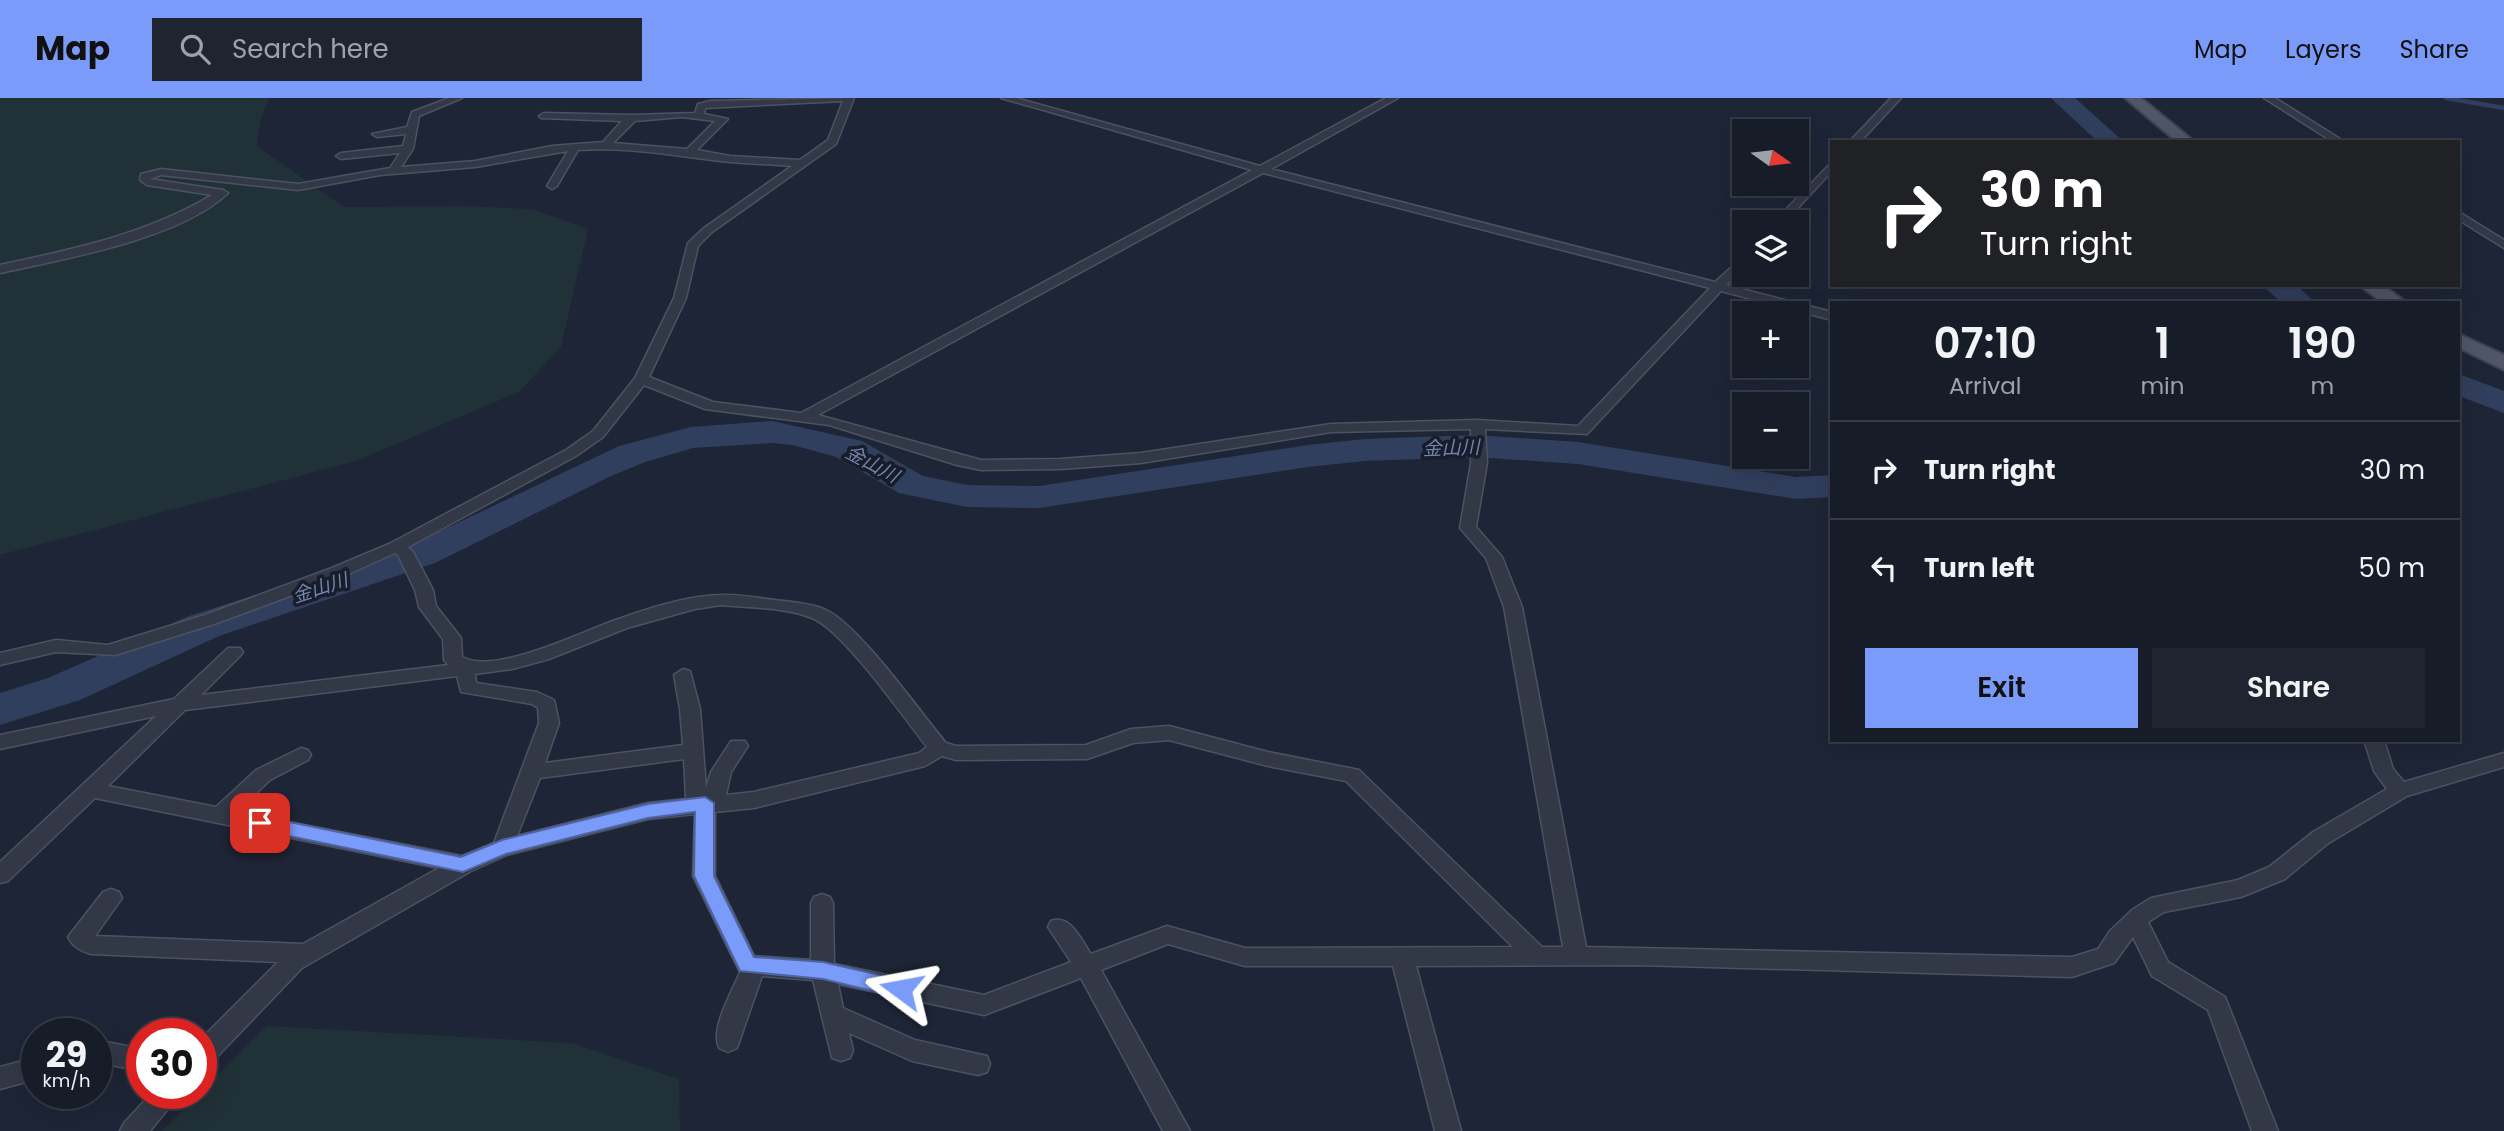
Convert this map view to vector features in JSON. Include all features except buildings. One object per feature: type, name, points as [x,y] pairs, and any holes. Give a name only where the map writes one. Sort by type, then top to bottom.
[{"type":"main road","points":[[2132,98],[2184,140]]},
{"type":"main road","points":[[2372,287],[2394,301]]},
{"type":"main road","points":[[2460,341],[2504,364]]},
{"type":"street","points":[[415,114],[457,98]]},
{"type":"street","points":[[0,659],[56,646],[109,651],[223,615],[338,572],[395,547],[570,453],[598,434],[641,379],[680,298],[692,245],[708,229],[832,142],[848,107],[848,98],[710,104],[701,106],[699,115]]},
{"type":"street","points":[[1006,98],[1260,169],[1830,315]]},
{"type":"street","points":[[804,416],[1393,98]]},
{"type":"street","points":[[1856,140],[1896,98]]},
{"type":"street","points":[[2269,98],[2337,140]]},
{"type":"street","points":[[382,187],[408,149],[415,114],[412,110],[416,100]]},
{"type":"street","points":[[544,116],[632,118],[699,115],[723,119],[689,152]]},
{"type":"street","points":[[606,145],[619,128],[632,118]]},
{"type":"street","points":[[377,134],[411,130]]},
{"type":"street","points":[[0,269],[130,240],[196,211],[223,193],[145,180],[145,176],[161,172],[298,187],[396,169],[475,164],[575,147],[606,145],[689,152],[730,159],[800,163]]},
{"type":"street","points":[[552,186],[575,147]]},
{"type":"street","points":[[341,156],[408,149]]},
{"type":"street","points":[[1790,210],[1830,167]]},
{"type":"street","points":[[2460,216],[2504,245]]},
{"type":"street","points":[[641,379],[710,406],[831,421],[981,466],[1141,458],[1331,428],[1582,431],[1732,272]]},
{"type":"street","points":[[1479,428],[1482,460],[1471,495],[1468,528],[1494,557],[1513,607],[1576,956]]},
{"type":"street","points":[[395,547],[405,552],[424,590],[428,607],[453,638],[453,660],[464,666]]},
{"type":"street","points":[[0,742],[181,704],[464,666],[512,663],[543,655],[621,624],[694,604],[722,600],[789,607],[820,614],[847,635],[939,748],[956,753],[984,755],[1087,752],[1131,736],[1169,733],[1268,759],[1352,775],[1538,957]]},
{"type":"street","points":[[0,875],[234,652]]},
{"type":"street","points":[[464,666],[468,688],[537,698],[547,705],[549,723],[502,848]]},
{"type":"street","points":[[683,676],[693,751],[706,803],[704,876],[747,965],[823,971],[984,1005],[1167,935],[1245,957],[1576,956],[2072,967],[2106,956],[2118,938],[2159,904],[2241,888],[2277,873],[2320,838],[2400,792],[2504,760]]},
{"type":"street","points":[[2375,742],[2384,771],[2400,792]]},
{"type":"street","points":[[706,803],[715,792],[720,771],[738,746]]},
{"type":"street","points":[[217,1040],[294,961],[463,864],[502,848],[648,811],[754,800],[925,759],[939,748]]},
{"type":"street","points":[[532,772],[693,751]]},
{"type":"street","points":[[220,816],[262,775],[301,755]]},
{"type":"street","points":[[91,790],[463,864]]},
{"type":"street","points":[[111,898],[79,937],[91,945],[307,954]]},
{"type":"street","points":[[822,903],[823,971],[841,1049]]},
{"type":"street","points":[[2136,921],[2160,969],[2217,1004],[2265,1131]]},
{"type":"street","points":[[1059,926],[1087,966],[1177,1131]]},
{"type":"street","points":[[1402,957],[1448,1131]]},
{"type":"street","points":[[728,1041],[734,1014],[754,966]]},
{"type":"street","points":[[833,1014],[912,1049],[978,1064]]},
{"type":"street","points":[[0,1078],[21,1072]]},
{"type":"street","points":[[133,1131],[153,1109]]},
{"type":"shaded area","points":[[0,98],[269,98],[260,122],[257,146],[344,207],[463,206],[532,209],[588,229],[561,347],[519,392],[356,461],[0,555]]},
{"type":"shaded area","points":[[267,1026],[572,1043],[679,1079],[680,1131],[162,1131],[184,1109],[217,1109],[217,1076]]},
{"type":"waterway","points":[[2062,98],[2110,140]]},
{"type":"waterway","points":[[2446,98],[2504,108]]},
{"type":"waterway","points":[[2280,287],[2298,301]]},
{"type":"waterway","points":[[2460,384],[2504,403]]},
{"type":"waterway","name":"金山川","points":[[0,709],[64,689],[204,626],[421,555],[598,468],[632,454],[691,438],[772,432],[793,435],[849,449],[912,485],[967,496],[1039,497],[1308,456],[1365,450],[1474,446],[1578,453],[1796,488],[1830,486]]},
{"type":"route","points":[[260,823],[463,864],[502,848],[575,829],[648,811],[705,803],[704,876],[747,965],[823,971],[901,989]]}]
